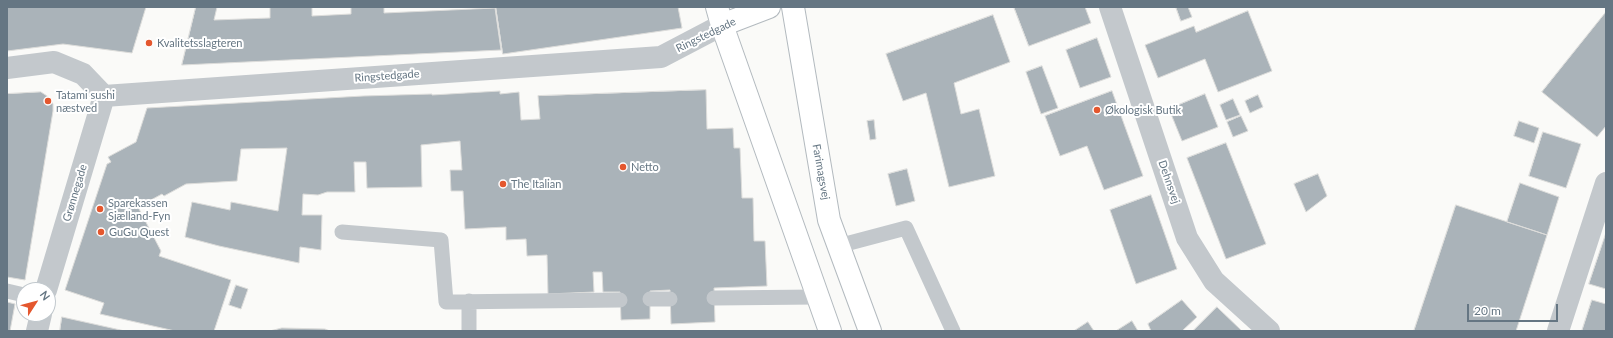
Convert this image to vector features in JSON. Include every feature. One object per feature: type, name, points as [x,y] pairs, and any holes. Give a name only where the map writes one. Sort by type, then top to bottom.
[{"type":"main road","name":"Ringstedgade","points":[[720,16],[769,7]]},
{"type":"main road","name":"Farimagsvej","points":[[793,7],[829,220],[870,331]]},
{"type":"main road","points":[[720,16],[830,331]]},
{"type":"street","name":"Dehnsvej","points":[[1110,7],[1187,238],[1214,281],[1269,331]]},
{"type":"street","name":"Ringstedgade","points":[[104,96],[660,57],[720,16]]},
{"type":"street","points":[[7,68],[54,62],[83,74],[104,96]]},
{"type":"street","name":"Grønnegade","points":[[48,282],[104,96]]},
{"type":"street","points":[[1558,331],[1606,183]]},
{"type":"lane","points":[[838,246],[906,228],[954,331]]},
{"type":"lane","points":[[342,232],[441,240],[446,302],[620,300]]},
{"type":"lane","points":[[714,298],[817,297]]},
{"type":"lane","points":[[650,299],[670,299]]},
{"type":"lane","points":[[469,301],[469,331]]},
{"type":"building","points":[[7,7],[146,7],[132,53],[63,44],[7,51]]},
{"type":"building","points":[[196,7],[217,7],[214,20],[270,18],[270,7],[312,7],[312,16],[351,14],[351,7],[384,7],[384,13],[495,8],[501,50],[182,65]]},
{"type":"building","points":[[496,7],[678,7],[682,28],[503,54]]},
{"type":"building","points":[[1014,7],[1085,7],[1091,23],[1029,46]]},
{"type":"building","points":[[1176,7],[1188,7],[1192,17],[1181,21]]},
{"type":"building","points":[[1248,11],[1272,71],[1218,92],[1205,59],[1158,78],[1145,45],[1194,26],[1196,32]]},
{"type":"building","points":[[1606,12],[1606,126],[1597,137],[1542,92]]},
{"type":"building","points":[[993,15],[1010,62],[954,83],[961,114],[979,109],[995,176],[949,187],[926,93],[903,101],[886,54]]},
{"type":"building","points":[[1097,38],[1111,77],[1080,88],[1066,50]]},
{"type":"building","points":[[1042,66],[1058,108],[1041,114],[1026,72]]},
{"type":"building","points":[[706,90],[707,129],[733,128],[734,148],[740,148],[742,198],[753,198],[754,241],[765,241],[767,286],[714,288],[715,322],[671,324],[670,290],[650,291],[650,319],[621,320],[620,292],[603,292],[602,272],[593,272],[594,292],[548,294],[547,255],[527,256],[526,239],[506,240],[506,227],[465,229],[463,191],[451,191],[450,170],[462,170],[460,141],[421,145],[422,187],[367,188],[366,162],[354,162],[355,192],[327,192],[318,195],[303,194],[302,215],[322,215],[321,250],[300,247],[299,263],[219,246],[185,237],[192,202],[230,210],[231,202],[278,211],[287,148],[241,149],[237,181],[186,184],[164,196],[162,194],[138,207],[161,251],[159,256],[231,280],[214,331],[175,331],[100,314],[104,303],[65,290],[107,164],[111,162],[108,157],[136,142],[147,108],[363,96],[432,95],[500,91],[500,94],[519,92],[521,120],[540,119],[538,96]]},
{"type":"building","points":[[1112,91],[1143,176],[1104,190],[1087,146],[1060,156],[1045,116]]},
{"type":"building","points":[[41,92],[50,98],[53,104],[53,111],[25,280],[7,277],[7,94]]},
{"type":"building","points":[[1205,94],[1218,127],[1182,141],[1169,109]]},
{"type":"building","points":[[1258,95],[1263,107],[1250,113],[1245,101]]},
{"type":"building","points":[[1233,99],[1240,115],[1226,120],[1220,105]]},
{"type":"building","points":[[1241,116],[1248,131],[1233,137],[1227,122]]},
{"type":"building","points":[[874,120],[876,139],[870,140],[867,121]]},
{"type":"building","points":[[1519,121],[1539,128],[1534,143],[1514,136]]},
{"type":"building","points":[[1543,132],[1581,144],[1566,188],[1529,176]]},
{"type":"building","points":[[1226,143],[1266,244],[1226,259],[1187,158]]},
{"type":"building","points":[[907,169],[915,201],[896,206],[888,174]]},
{"type":"building","points":[[1318,174],[1327,196],[1306,212],[1294,184]]},
{"type":"building","points":[[1520,183],[1559,197],[1547,235],[1507,222]]},
{"type":"building","points":[[1151,195],[1177,269],[1136,284],[1110,210]]},
{"type":"building","points":[[1456,205],[1547,235],[1516,331],[1414,331]]},
{"type":"building","points":[[1606,233],[1606,289],[1589,284]]},
{"type":"building","points":[[236,285],[248,289],[241,309],[229,305]]},
{"type":"building","points":[[1182,300],[1197,317],[1182,331],[1151,331],[1148,324]]},
{"type":"building","points":[[1592,300],[1606,304],[1606,331],[1582,331]]},
{"type":"building","points":[[7,302],[15,304],[10,331],[7,331]]},
{"type":"building","points":[[1217,307],[1242,331],[1193,331]]},
{"type":"building","points":[[62,317],[125,331],[60,331]]},
{"type":"building","points":[[1132,321],[1138,331],[1116,331]]},
{"type":"building","points":[[1088,322],[1094,331],[1074,331]]},
{"type":"building","points":[[282,328],[325,329],[330,331],[270,331]]},
{"type":"place","name":"Kvalitetsslagteren","points":[[149,43]]},
{"type":"place","name":"Tatami sushi næstved","points":[[48,101]]},
{"type":"place","name":"Økologisk Butik","points":[[1097,110]]},
{"type":"place","name":"Netto","points":[[623,167]]},
{"type":"place","name":"The Italian","points":[[503,184]]},
{"type":"place","name":"Sparekassen Sjælland-Fyn","points":[[100,209]]},
{"type":"place","name":"GuGu Quest","points":[[101,232]]}]
